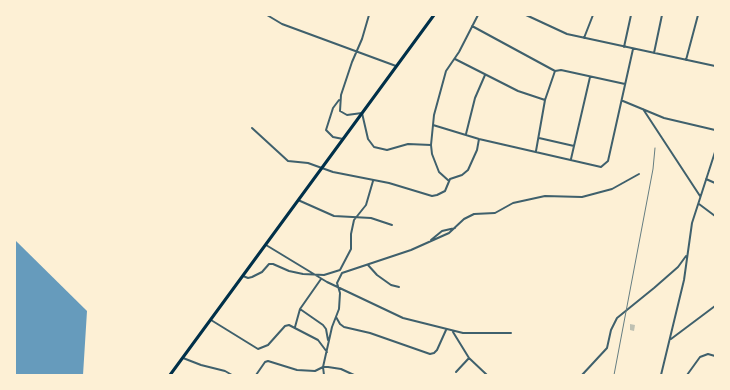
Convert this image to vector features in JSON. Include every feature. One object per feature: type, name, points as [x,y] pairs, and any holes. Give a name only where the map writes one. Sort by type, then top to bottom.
[{"type":"main road","points":[[170,375],[434,15]]},
{"type":"street","points":[[267,15],[288,26],[397,66]]},
{"type":"street","points":[[369,15],[358,51],[352,62],[340,99],[339,109],[343,114],[362,113],[368,139],[374,147],[387,150],[408,144],[431,145]]},
{"type":"street","points":[[449,181],[436,166],[431,145],[434,115],[446,72],[455,59],[478,15]]},
{"type":"street","points":[[526,15],[554,29],[584,38],[715,66]]},
{"type":"street","points":[[584,38],[593,15]]},
{"type":"street","points":[[624,47],[631,15]]},
{"type":"street","points":[[654,53],[662,15]]},
{"type":"street","points":[[686,60],[698,15]]},
{"type":"street","points":[[472,26],[555,71],[562,70],[625,84]]},
{"type":"street","points":[[433,125],[479,138],[601,167],[606,164],[623,101],[625,84],[633,49]]},
{"type":"street","points":[[455,59],[524,94],[545,100]]},
{"type":"street","points":[[536,151],[545,100],[555,71]]},
{"type":"street","points":[[466,134],[475,98],[485,75]]},
{"type":"street","points":[[570,159],[590,77]]},
{"type":"street","points":[[340,99],[333,108],[326,130],[333,137],[343,139]]},
{"type":"street","points":[[623,101],[690,125],[715,130]]},
{"type":"street","points":[[643,109],[700,196]]},
{"type":"street","points":[[252,128],[286,160],[308,163],[373,181],[393,184],[432,196],[445,191],[452,177],[462,175],[468,170],[479,138]]},
{"type":"street","points":[[538,138],[574,146]]},
{"type":"street","points":[[661,375],[684,280],[692,223],[715,152]]},
{"type":"street","points":[[324,375],[323,367],[340,297],[337,287],[337,280],[342,273],[411,250],[455,228],[464,219],[474,214],[495,213],[513,203],[545,196],[582,197],[612,188],[639,174]]},
{"type":"street","points":[[706,179],[715,182]]},
{"type":"street","points":[[243,276],[248,278],[252,277],[262,272],[269,264],[296,273],[332,274],[340,270],[351,249],[351,234],[355,217],[366,205],[373,181]]},
{"type":"street","points":[[298,200],[334,216],[371,218],[392,225]]},
{"type":"street","points":[[699,204],[715,216]]},
{"type":"street","points":[[266,244],[321,279],[403,318],[453,332],[511,333]]},
{"type":"street","points":[[582,375],[608,348],[610,330],[617,318],[678,267],[687,255]]},
{"type":"street","points":[[368,265],[387,282],[393,286],[399,286]]},
{"type":"street","points":[[295,327],[300,309],[321,279]]},
{"type":"street","points":[[670,340],[715,306]]},
{"type":"street","points":[[300,309],[323,325],[326,329],[329,344]]},
{"type":"street","points":[[336,317],[340,324],[344,327],[370,333],[430,354],[434,353],[446,330]]},
{"type":"street","points":[[211,320],[258,349],[268,346],[285,326],[289,325],[318,340],[327,352]]},
{"type":"street","points":[[453,332],[469,358],[487,375]]},
{"type":"street","points":[[687,375],[700,357],[708,354],[715,356]]},
{"type":"street","points":[[183,358],[201,365],[225,370],[232,375]]},
{"type":"street","points":[[456,372],[469,358]]},
{"type":"street","points":[[256,375],[265,362],[268,361],[297,370],[310,371],[323,367],[340,368],[354,375]]},
{"type":"water","points":[[15,240],[87,311],[83,375],[15,375]]},
{"type":"building","points":[[630,324],[635,325],[634,331],[630,330]]},
{"type":"railway","points":[[614,375],[653,169],[655,148]]}]
